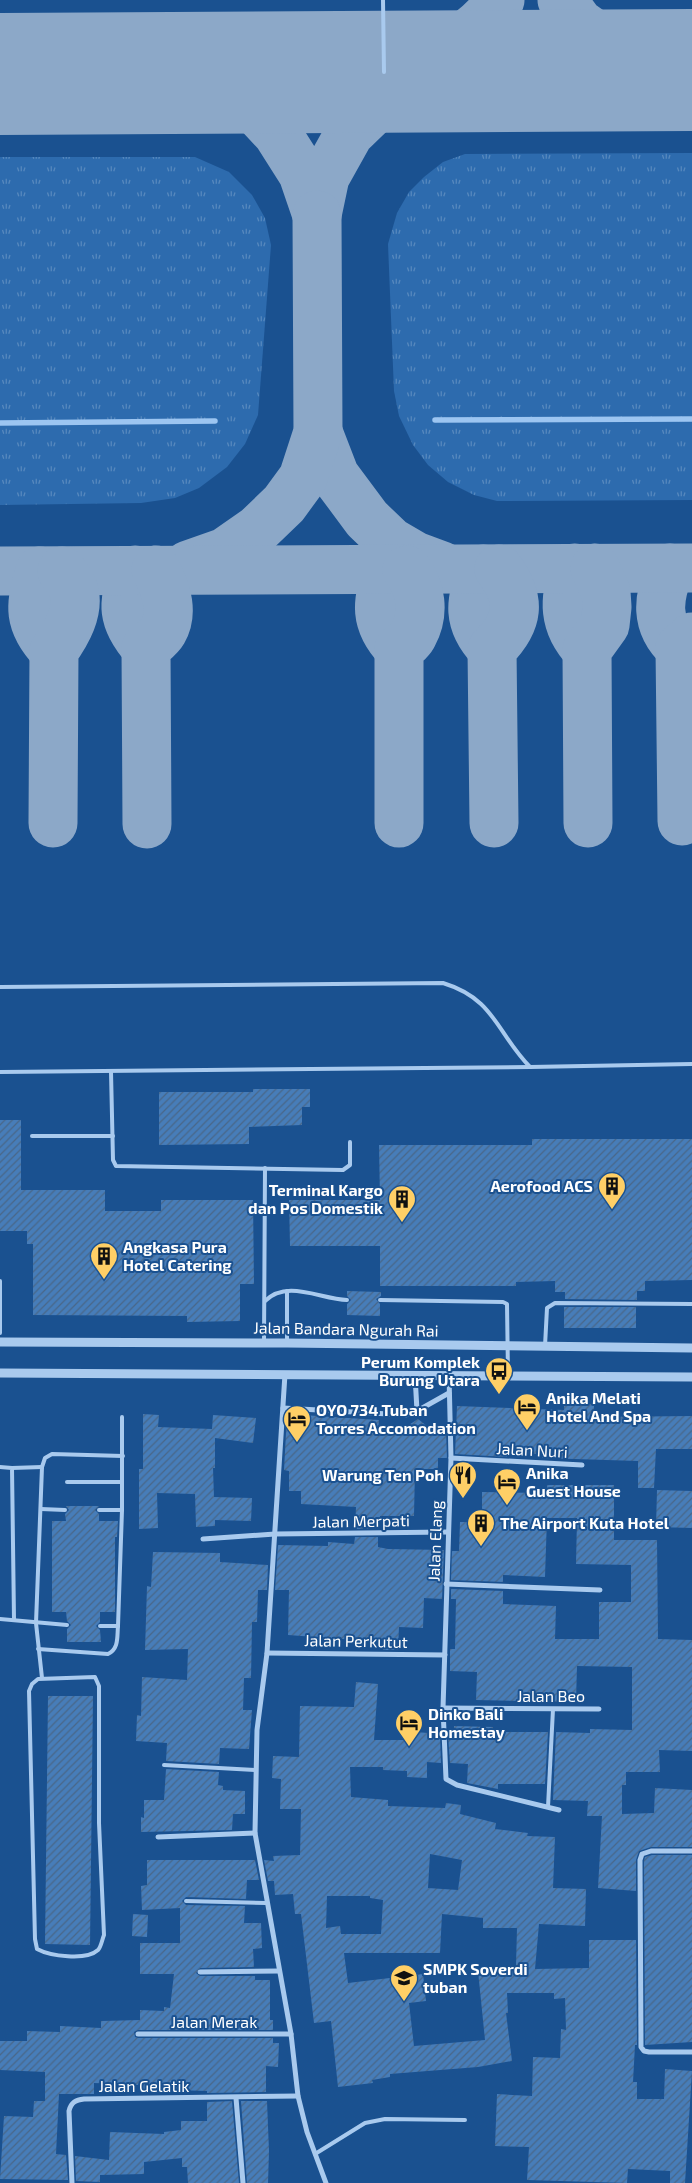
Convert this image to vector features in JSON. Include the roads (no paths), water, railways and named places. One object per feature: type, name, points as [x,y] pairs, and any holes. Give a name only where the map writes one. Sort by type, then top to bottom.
[{"type":"street","name":"Jalan Bandara Ngurah Rai","points":[[0,1342],[692,1348]]},
{"type":"street","points":[[0,1373],[692,1377]]},
{"type":"street","points":[[286,1374],[267,1653],[257,1730],[255,1834],[291,2034],[298,2096],[315,2154],[326,2183]]},
{"type":"street","points":[[415,1374],[417,1411]]},
{"type":"street","name":"Jalan Elang","points":[[449,1375],[451,1458],[444,1708],[446,1779],[457,1785],[548,1807]]},
{"type":"street","points":[[283,1408],[399,1417],[417,1411],[449,1393]]},
{"type":"street","name":"Jalan Nuri","points":[[451,1458],[582,1465]]},
{"type":"street","name":"Jalan Merpati","points":[[203,1539],[275,1534],[448,1532]]},
{"type":"street","points":[[446,1584],[600,1590]]},
{"type":"street","name":"Jalan Perkutut","points":[[267,1653],[445,1655]]},
{"type":"street","name":"Jalan Beo","points":[[444,1708],[599,1709]]},
{"type":"street","points":[[548,1807],[559,1810]]},
{"type":"street","points":[[158,1837],[255,1834]]},
{"type":"street","points":[[692,1851],[651,1851],[642,1854],[640,1860],[639,1958],[641,2047],[644,2051],[649,2052],[692,2052]]},
{"type":"street","points":[[200,1972],[279,1971]]},
{"type":"street","name":"Jalan Merak","points":[[138,2034],[291,2034]]},
{"type":"street","name":"Jalan Gelatik","points":[[72,2183],[69,2111],[71,2104],[76,2101],[84,2099],[298,2096]]},
{"type":"street","points":[[236,2098],[243,2183]]},
{"type":"lane","points":[[383,0],[384,72]]},
{"type":"lane","points":[[0,987],[443,983],[462,989],[475,996],[490,1012],[516,1053],[530,1067]]},
{"type":"lane","points":[[0,1072],[692,1064]]},
{"type":"lane","points":[[111,1072],[114,1164],[119,1167],[348,1169],[350,1165],[350,1142]]},
{"type":"lane","points":[[32,1136],[113,1136]]},
{"type":"lane","points":[[264,1343],[265,1168]]},
{"type":"lane","points":[[0,1281],[0,1333]]},
{"type":"lane","points":[[265,1301],[278,1291],[347,1300]]},
{"type":"lane","points":[[286,1343],[287,1291]]},
{"type":"lane","points":[[380,1300],[503,1302],[507,1304],[508,1375]]},
{"type":"lane","points":[[546,1346],[547,1308],[555,1303],[692,1304]]},
{"type":"lane","points":[[38,1649],[108,1654],[114,1651],[117,1646],[122,1510],[122,1416]]},
{"type":"lane","points":[[42,1678],[36,1623],[42,1467],[45,1458],[52,1454],[122,1456]]},
{"type":"lane","points":[[0,1467],[42,1467]]},
{"type":"lane","points":[[12,1468],[14,1620]]},
{"type":"lane","points":[[67,1482],[122,1482]]},
{"type":"lane","points":[[41,1509],[65,1510]]},
{"type":"lane","points":[[99,1510],[122,1510]]},
{"type":"lane","points":[[0,1619],[67,1625]]},
{"type":"lane","points":[[100,1626],[118,1626]]},
{"type":"lane","points":[[42,1678],[95,1678],[98,1681],[104,1935],[99,1949],[90,1955],[46,1954],[37,1949],[35,1939],[30,1692],[32,1684],[42,1678]]},
{"type":"lane","points":[[548,1807],[553,1709]]},
{"type":"lane","points":[[164,1766],[256,1770]]},
{"type":"lane","points":[[186,1901],[266,1903]]},
{"type":"lane","points":[[315,2154],[365,2123],[385,2119],[465,2120]]},
{"type":"waterway","points":[[435,420],[692,419]]},
{"type":"waterway","points":[[0,423],[215,421]]},
{"type":"place","name":"Aerofood ACS","points":[[612,1210]]},
{"type":"place","name":"Terminal Kargo dan Pos Domestik","points":[[402,1223]]},
{"type":"place","name":"Angkasa Pura Hotel Catering","points":[[104,1280]]},
{"type":"place","name":"Perum Komplek Burung Utara","points":[[499,1395]]},
{"type":"place","name":"Anika Melati Hotel And Spa","points":[[527,1431]]},
{"type":"place","name":"OYO 734 Tuban Torres Accomodation","points":[[297,1443]]},
{"type":"place","name":"Warung Ten Poh","points":[[463,1499]]},
{"type":"place","name":"Anika Guest House","points":[[507,1506]]},
{"type":"place","name":"The Airport Kuta Hotel","points":[[481,1547]]},
{"type":"place","name":"Dinko Bali Homestay","points":[[409,1747]]},
{"type":"place","name":"SMPK Soverdi tuban","points":[[404,2002]]}]
